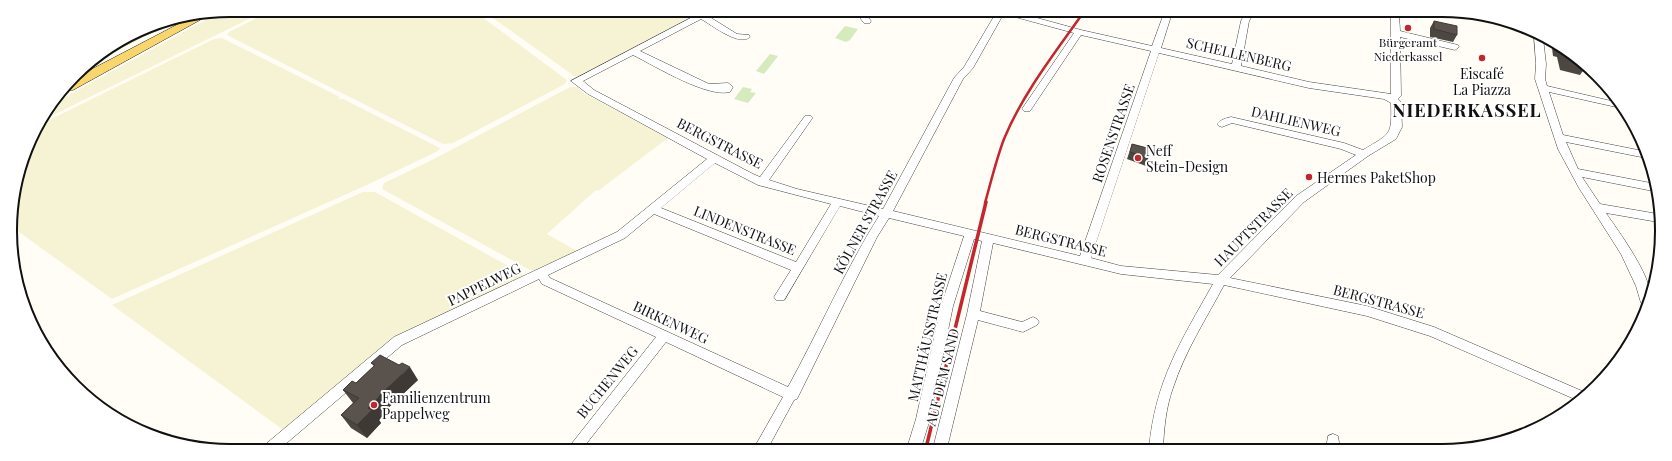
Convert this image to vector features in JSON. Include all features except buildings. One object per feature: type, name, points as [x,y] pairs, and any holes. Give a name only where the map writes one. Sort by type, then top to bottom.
[{"type":"main road","points":[[79,81],[193,20]]},
{"type":"street","points":[[632,51],[696,17]]},
{"type":"street","points":[[709,17],[735,36],[746,37]]},
{"type":"street","points":[[864,17],[867,21]]},
{"type":"street","name":"KÖLNER STRASSE","points":[[763,444],[792,395],[872,236],[920,155],[959,78],[968,68],[998,17]]},
{"type":"street","name":"SCHELLENBERG","points":[[1025,17],[1079,32],[1236,68],[1309,84],[1393,98]]},
{"type":"street","name":"ROSENSTRASSE","points":[[1084,262],[1167,17]]},
{"type":"street","points":[[1236,68],[1245,21],[1248,17]]},
{"type":"street","name":"HAUPTSTRASSE","points":[[1156,444],[1158,424],[1166,389],[1179,356],[1221,280],[1300,199],[1364,154],[1392,137],[1397,127],[1397,104],[1393,98],[1396,96],[1395,17]]},
{"type":"street","points":[[1027,109],[1079,32]]},
{"type":"street","points":[[1395,34],[1455,47]]},
{"type":"street","points":[[1538,40],[1541,64],[1540,79],[1560,138],[1574,172],[1634,268],[1644,286],[1645,294]]},
{"type":"street","points":[[632,51],[707,87]]},
{"type":"street","name":"BERGSTRASSE","points":[[632,51],[576,81],[591,92],[749,177],[762,182],[886,214],[1121,270],[1221,280],[1367,311],[1434,332],[1577,395]]},
{"type":"street","points":[[1543,88],[1613,104]]},
{"type":"street","points":[[762,182],[808,118]]},
{"type":"street","name":"DAHLIENWEG","points":[[1222,124],[1231,120],[1344,146],[1364,154]]},
{"type":"street","points":[[1560,138],[1641,154]]},
{"type":"street","name":"PAPPELWEG","points":[[276,444],[398,341],[621,235],[715,158]]},
{"type":"street","points":[[1574,172],[1650,187]]},
{"type":"street","name":"LINDENSTRASSE","points":[[653,209],[798,268],[838,202]]},
{"type":"street","points":[[1596,207],[1655,217]]},
{"type":"street","name":"MATTHÄUSSTRASSE","points":[[915,444],[923,419],[947,306],[970,234]]},
{"type":"street","name":"AUF DEM SAND","points":[[941,444],[973,314],[988,238]]},
{"type":"street","points":[[780,297],[798,268]]},
{"type":"street","name":"BIRKENWEG","points":[[540,273],[546,281],[792,395]]},
{"type":"street","name":"AUF DEM SAND","points":[[973,314],[1023,327],[1033,322]]},
{"type":"street","name":"BUCHENWEG","points":[[578,444],[664,336]]},
{"type":"shaded area","points":[[253,17],[50,116],[63,98],[209,18]]},
{"type":"shaded area","points":[[258,17],[482,17],[567,80],[565,84],[453,143],[443,144],[227,35],[229,32]]},
{"type":"shaded area","points":[[491,17],[691,17],[581,76],[574,76]]},
{"type":"shaded area","points":[[157,30],[109,55],[136,39]]},
{"type":"shaded area","points":[[222,38],[340,97],[338,99],[343,99],[440,148],[438,151],[369,184],[112,299],[17,231],[17,217],[21,189],[33,149],[48,121],[214,39]]},
{"type":"shaded area","points":[[570,87],[577,87],[585,94],[668,138],[598,191],[596,190],[547,234],[577,251],[537,270],[530,270],[382,189],[384,183],[434,159]]},
{"type":"shaded area","points":[[363,192],[375,192],[528,277],[394,340],[286,432],[112,305]]},
{"type":"green space","points":[[845,26],[858,29],[850,40],[846,42],[835,38]]},
{"type":"green space","points":[[770,54],[778,56],[764,74],[756,71]]},
{"type":"green space","points":[[743,87],[752,89],[750,92],[756,93],[748,103],[734,99]]},
{"type":"railway","points":[[985,203],[1001,147],[1020,106],[1040,74],[1080,17]]},
{"type":"railway","points":[[927,444],[986,202]]},
{"type":"place","name":"Bürgeramt Niederkassel","points":[[1408,28]]},
{"type":"place","name":"Eiscafé La Piazza","points":[[1482,58]]},
{"type":"place","name":"Neff Stein-Design","points":[[1138,158]]},
{"type":"place","name":"Hermes PaketShop","points":[[1309,177]]},
{"type":"place","name":"Familienzentrum Pappelweg","points":[[374,405]]},
{"type":"district","name":"NIEDERKASSEL","points":[[1467,110]]}]
